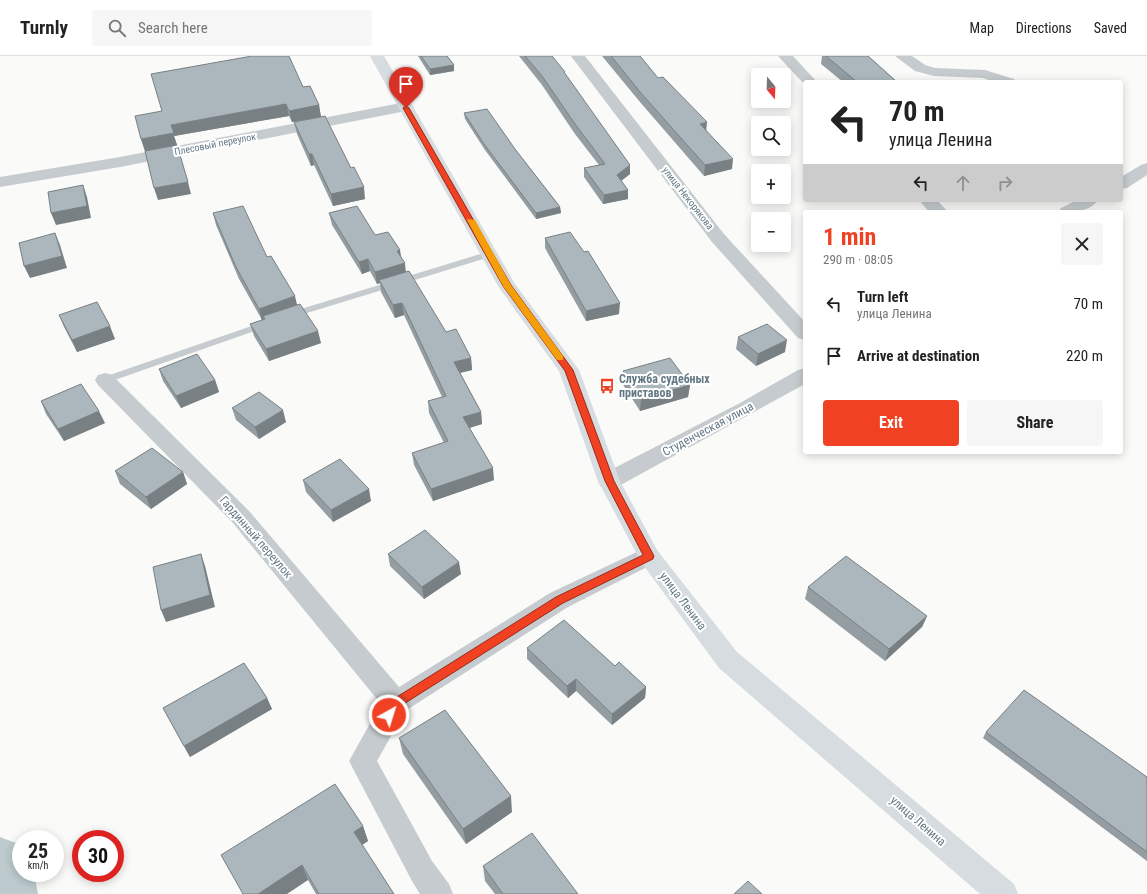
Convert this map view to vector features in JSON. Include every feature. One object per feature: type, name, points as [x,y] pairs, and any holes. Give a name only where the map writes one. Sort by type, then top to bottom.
[{"type":"street","name":"улица Ленина","points":[[377,56],[507,286],[569,370],[609,481],[649,556],[728,660],[1003,894]]},
{"type":"street","name":"улица Некорякова","points":[[578,56],[718,238],[803,332]]},
{"type":"street","points":[[785,56],[808,80]]},
{"type":"street","points":[[902,56],[920,68],[934,72],[985,74],[1003,80]]},
{"type":"street","name":"Плесовый переулок","points":[[0,182],[120,162],[406,108]]},
{"type":"street","points":[[1123,168],[1134,176]]},
{"type":"street","points":[[929,202],[937,210]]},
{"type":"street","points":[[1071,210],[1086,202]]},
{"type":"street","name":"Студенческая улица","points":[[609,481],[747,408],[803,376]]},
{"type":"street","name":"Гардинный переулок","points":[[105,380],[241,517],[396,703]]},
{"type":"street","points":[[438,894],[422,871],[363,761],[396,703],[559,600],[649,556]]},
{"type":"lane","points":[[105,380],[279,320],[490,254]]},
{"type":"building","points":[[252,56],[289,56],[303,87],[310,86],[319,105],[289,111],[286,104],[171,125],[174,133],[141,139],[135,116],[162,111],[151,74]]},
{"type":"building","points":[[421,56],[447,56],[454,65],[430,69]]},
{"type":"building","points":[[525,56],[552,56],[565,72],[630,165],[617,175],[628,190],[604,195],[584,168],[605,164],[542,76]]},
{"type":"building","points":[[611,56],[640,56],[658,78],[663,77],[707,122],[700,124],[733,159],[705,165],[640,92]]},
{"type":"building","points":[[826,56],[868,56],[895,80],[855,80]]},
{"type":"building","points":[[487,109],[515,149],[560,207],[536,213],[484,144],[464,113]]},
{"type":"building","points":[[325,116],[351,168],[354,167],[364,187],[331,194],[312,154],[309,154],[294,122]]},
{"type":"building","points":[[177,145],[188,182],[154,188],[145,151]]},
{"type":"building","points":[[83,185],[87,206],[51,213],[48,192]]},
{"type":"building","points":[[243,206],[267,257],[271,256],[295,296],[259,309],[236,267],[213,213]]},
{"type":"building","points":[[357,206],[375,235],[388,232],[400,250],[397,251],[405,263],[375,272],[368,259],[359,262],[329,213]]},
{"type":"building","points":[[570,232],[584,252],[588,251],[620,303],[586,311],[545,238]]},
{"type":"building","points":[[55,233],[62,256],[24,266],[19,243]]},
{"type":"building","points":[[409,271],[446,332],[456,329],[471,358],[454,362],[481,412],[463,417],[493,468],[431,489],[412,453],[448,441],[428,401],[446,396],[402,303],[393,305],[379,280]]},
{"type":"building","points":[[97,302],[110,326],[72,340],[59,315]]},
{"type":"building","points":[[300,304],[318,331],[266,349],[250,324],[265,319],[263,316]]},
{"type":"building","points":[[767,324],[787,340],[758,354],[738,337]]},
{"type":"building","points":[[197,354],[215,380],[176,396],[159,369]]},
{"type":"building","points":[[670,358],[690,385],[641,399],[623,371]]},
{"type":"building","points":[[81,384],[99,411],[58,429],[41,401]]},
{"type":"building","points":[[259,392],[283,410],[255,427],[232,408]]},
{"type":"building","points":[[152,448],[183,472],[146,497],[115,471]]},
{"type":"building","points":[[340,459],[369,489],[331,510],[303,480]]},
{"type":"building","points":[[425,530],[459,562],[422,587],[388,554]]},
{"type":"building","points":[[201,554],[210,595],[161,610],[153,567]]},
{"type":"building","points":[[846,556],[927,616],[889,649],[808,587]]},
{"type":"building","points":[[564,620],[615,666],[619,662],[646,687],[612,714],[576,679],[567,686],[527,648]]},
{"type":"building","points":[[244,663],[267,698],[184,746],[163,708]]},
{"type":"building","points":[[1024,690],[1147,777],[1147,852],[986,732]]},
{"type":"building","points":[[445,710],[511,796],[463,829],[399,738]]},
{"type":"building","points":[[335,784],[363,826],[354,832],[394,894],[319,894],[302,865],[258,894],[243,894],[221,855]]},
{"type":"building","points":[[532,833],[578,894],[503,894],[483,866]]},
{"type":"building","points":[[748,881],[762,894],[734,894]]},
{"type":"waterway","points":[[0,869],[4,894]]},
{"type":"slow traffic","points":[[471,220],[507,286],[560,358]]},
{"type":"place","name":"Служба судебных приставов","points":[[607,386]]},
{"type":"route","points":[[389,715],[396,703],[559,600],[649,556],[609,481],[569,370],[507,286],[443,170],[406,108]]}]
